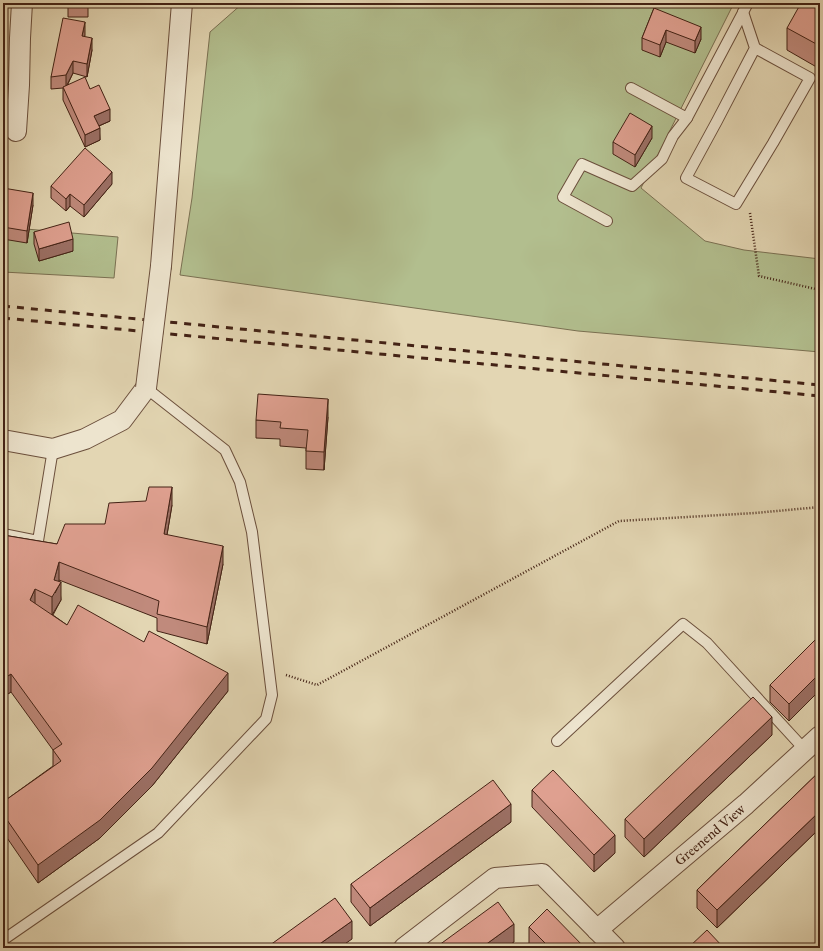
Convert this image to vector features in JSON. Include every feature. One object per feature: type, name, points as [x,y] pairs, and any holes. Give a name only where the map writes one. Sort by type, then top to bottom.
[{"type":"street","points":[[16,132],[19,85],[11,38],[22,3]]},
{"type":"street","points":[[3,440],[53,449],[85,439],[122,420],[146,388],[161,266],[182,3]]},
{"type":"street","name":"Greenend View","points":[[597,930],[746,804],[820,736]]},
{"type":"street","points":[[404,948],[495,878],[542,874],[615,948]]},
{"type":"lane","points":[[745,7],[755,48],[686,178],[736,204],[810,78],[755,48]]},
{"type":"lane","points":[[608,221],[563,197],[582,164],[632,186],[662,159],[673,136],[687,118],[745,7]]},
{"type":"lane","points":[[631,88],[687,118]]},
{"type":"lane","points":[[3,940],[158,833],[266,719],[272,695],[252,532],[240,482],[225,450],[146,388]]},
{"type":"lane","points":[[3,534],[38,540],[53,449]]},
{"type":"lane","points":[[557,741],[683,624],[707,643],[805,750]]},
{"type":"path","points":[[746,187],[759,276],[820,290]]},
{"type":"path","points":[[269,670],[317,685],[619,521],[755,513],[820,507]]},
{"type":"green space","points":[[243,3],[734,3],[641,188],[705,241],[744,250],[820,259],[820,352],[578,331],[180,275],[192,198],[210,32]]},
{"type":"green space","points":[[3,227],[118,237],[114,278],[3,272]]},
{"type":"building","points":[[68,3],[88,3],[88,5],[68,5]]},
{"type":"building","points":[[801,3],[820,3],[820,46],[787,28]]},
{"type":"building","points":[[654,8],[701,27],[695,41],[666,30],[660,45],[642,38]]},
{"type":"building","points":[[63,18],[85,22],[82,36],[92,38],[87,64],[73,61],[66,75],[51,77]]},
{"type":"building","points":[[85,77],[90,89],[99,85],[110,109],[94,116],[100,128],[85,135],[63,87]]},
{"type":"building","points":[[630,113],[652,126],[635,155],[613,142]]},
{"type":"building","points":[[85,148],[112,172],[84,205],[70,194],[66,199],[51,186]]},
{"type":"building","points":[[3,188],[33,193],[27,231],[3,227]]},
{"type":"building","points":[[69,222],[73,239],[39,249],[34,232]]},
{"type":"building","points":[[258,394],[328,399],[324,452],[306,451],[308,430],[280,428],[281,422],[256,420]]},
{"type":"building","points":[[149,487],[172,487],[164,534],[223,546],[207,627],[157,614],[159,601],[59,562],[54,580],[61,582],[52,597],[35,589],[30,600],[67,625],[78,605],[144,642],[149,631],[228,673],[152,768],[100,820],[38,865],[3,814],[3,802],[61,761],[53,750],[62,744],[11,674],[3,679],[3,535],[57,544],[65,524],[105,524],[109,503],[146,501]]},
{"type":"building","points":[[820,635],[820,673],[789,704],[770,685]]},
{"type":"building","points":[[753,697],[772,717],[644,839],[625,819]]},
{"type":"building","points":[[553,770],[615,835],[594,855],[532,790]]},
{"type":"building","points":[[820,771],[820,811],[717,910],[697,890]]},
{"type":"building","points":[[493,780],[511,804],[370,908],[351,884]]},
{"type":"building","points":[[335,898],[352,921],[314,948],[266,948]]},
{"type":"building","points":[[498,902],[514,924],[481,948],[435,948]]},
{"type":"building","points":[[547,909],[585,948],[550,948],[529,927]]},
{"type":"building","points":[[707,930],[724,948],[688,948]]},
{"type":"railway","points":[[3,306],[820,385]]},
{"type":"railway","points":[[3,318],[820,396]]}]
